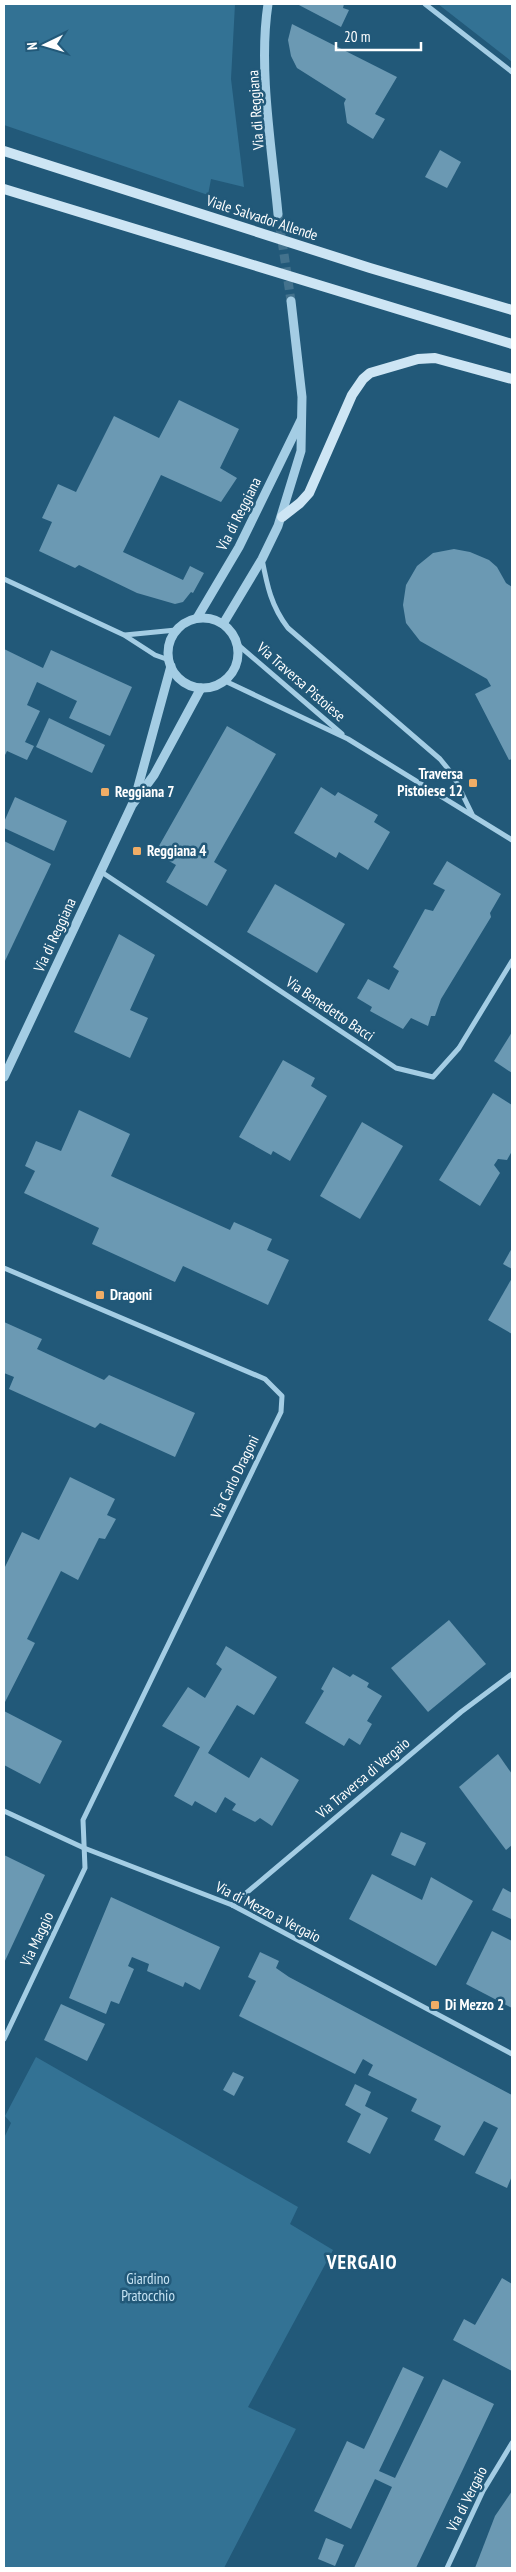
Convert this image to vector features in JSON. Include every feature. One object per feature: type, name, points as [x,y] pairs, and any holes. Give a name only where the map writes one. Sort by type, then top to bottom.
[{"type":"main road","name":"Viale Salvador Allende","points":[[4,151],[370,268],[512,310]]},
{"type":"main road","points":[[4,189],[512,344]]},
{"type":"main road","points":[[282,517],[310,493],[352,395],[363,379],[370,373],[418,359],[435,358],[512,379]]},
{"type":"street","name":"Via di Reggiana","points":[[268,4],[265,22],[267,91],[278,214]]},
{"type":"street","points":[[425,4],[512,72]]},
{"type":"street","name":"Via di Reggiana","points":[[224,624],[262,559],[282,517],[301,451],[300,382],[291,301]]},
{"type":"street","name":"Via di Reggiana","points":[[132,805],[170,663],[169,643],[176,630],[184,623],[197,618],[239,547],[302,420]]},
{"type":"street","points":[[262,559],[271,600],[277,614],[288,628],[440,758],[453,775],[472,814]]},
{"type":"street","points":[[4,579],[124,635],[170,663],[179,679],[201,688],[218,685],[225,681],[235,668],[238,652],[237,644],[234,636],[224,624],[211,618],[197,618]]},
{"type":"street","points":[[124,635],[176,630]]},
{"type":"street","name":"Via Traversa Pistoiese","points":[[237,644],[348,739]]},
{"type":"street","name":"Via Traversa Pistoiese","points":[[225,681],[348,739],[512,840]]},
{"type":"street","name":"Via di Reggiana","points":[[4,1077],[132,805],[154,775],[201,688]]},
{"type":"street","name":"Via Benedetto Bacci","points":[[100,871],[396,1068],[433,1077],[459,1048],[512,961]]},
{"type":"street","name":"Via Carlo Dragoni","points":[[4,1268],[265,1379],[282,1396],[281,1412],[84,1820],[84,1848]]},
{"type":"street","name":"Via Traversa di Vergaio","points":[[232,1905],[461,1712],[512,1674]]},
{"type":"street","name":"Via di Mezzo a Vergaio","points":[[4,1811],[84,1848],[232,1905],[512,2054]]},
{"type":"street","name":"Via Maggio","points":[[4,2039],[85,1868],[84,1848]]},
{"type":"street","name":"Via di Vergaio","points":[[447,2568],[483,2491],[512,2443]]},
{"type":"green space","points":[[4,4],[235,4],[231,79],[244,187],[211,179],[208,195],[4,125]]},
{"type":"green space","points":[[438,4],[512,4],[512,62],[506,57]]},
{"type":"green space","name":"Giardino Pratocchio","points":[[36,2057],[298,2207],[290,2224],[333,2250],[248,2407],[296,2429],[224,2568],[4,2568],[4,2138],[11,2123],[5,2116]]},
{"type":"building","points":[[297,4],[344,4],[343,8],[349,10],[341,27]]},
{"type":"building","points":[[292,24],[397,77],[375,114],[385,119],[373,139],[347,123],[344,103],[346,99],[297,68],[291,56],[288,40]]},
{"type":"building","points":[[440,150],[461,162],[447,188],[425,177]]},
{"type":"building","points":[[179,400],[239,429],[220,468],[237,478],[221,502],[161,475],[123,552],[183,580],[190,566],[204,573],[193,593],[191,592],[183,602],[175,604],[137,593],[79,565],[75,568],[39,551],[52,522],[42,518],[58,484],[76,492],[114,416],[159,438]]},
{"type":"building","points":[[454,549],[470,552],[489,560],[497,567],[506,583],[512,587],[512,759],[509,760],[475,694],[491,686],[487,679],[420,641],[406,623],[403,605],[406,585],[417,566],[433,553]]},
{"type":"building","points":[[4,649],[43,668],[51,650],[132,687],[110,736],[69,718],[77,701],[37,682],[27,705],[40,711],[25,742],[34,746],[27,760],[7,751],[4,757]]},
{"type":"building","points":[[49,718],[105,745],[92,773],[36,747]]},
{"type":"building","points":[[227,726],[276,754],[214,862],[227,870],[207,906],[166,882],[176,865],[155,853]]},
{"type":"building","points":[[321,787],[335,796],[338,792],[378,815],[374,822],[390,832],[368,870],[339,852],[336,858],[294,833]]},
{"type":"building","points":[[15,797],[67,821],[54,851],[4,828],[4,822]]},
{"type":"building","points":[[4,841],[51,864],[4,963]]},
{"type":"building","points":[[447,861],[501,894],[490,913],[491,917],[441,999],[435,1016],[431,1016],[428,1026],[411,1018],[403,1029],[370,1011],[372,1007],[357,998],[368,979],[389,990],[399,971],[393,967],[425,909],[433,911],[445,890],[433,884]]},
{"type":"building","points":[[275,884],[345,924],[317,973],[247,932]]},
{"type":"building","points":[[119,934],[155,955],[130,1010],[148,1018],[130,1058],[74,1032]]},
{"type":"building","points":[[512,1032],[512,1073],[494,1061]]},
{"type":"building","points":[[283,1060],[315,1078],[311,1086],[327,1096],[290,1161],[273,1151],[271,1155],[239,1137]]},
{"type":"building","points":[[493,1093],[512,1105],[512,1151],[507,1160],[498,1159],[494,1165],[500,1173],[480,1206],[439,1180]]},
{"type":"building","points":[[79,1110],[130,1134],[111,1176],[230,1230],[234,1222],[272,1239],[267,1250],[289,1260],[268,1305],[183,1266],[175,1282],[92,1244],[99,1228],[24,1193],[35,1171],[25,1166],[36,1141],[61,1151]]},
{"type":"building","points":[[362,1122],[403,1146],[360,1219],[320,1196]]},
{"type":"building","points":[[512,1248],[512,1269],[503,1264]]},
{"type":"building","points":[[512,1278],[512,1334],[488,1320]]},
{"type":"building","points":[[4,1322],[42,1339],[37,1349],[104,1380],[109,1375],[195,1413],[175,1457],[100,1423],[95,1428],[9,1389],[14,1377],[4,1373]]},
{"type":"building","points":[[70,1477],[115,1499],[107,1515],[116,1519],[105,1539],[99,1538],[78,1580],[61,1571],[27,1639],[35,1643],[4,1704],[4,1569],[22,1532],[39,1540]]},
{"type":"building","points":[[449,1620],[486,1664],[428,1712],[391,1668]]},
{"type":"building","points":[[226,1646],[277,1677],[254,1715],[237,1705],[208,1753],[249,1778],[261,1757],[299,1780],[272,1826],[260,1818],[255,1822],[232,1810],[236,1804],[225,1797],[216,1813],[195,1801],[192,1806],[174,1796],[200,1747],[162,1726],[188,1687],[205,1698],[222,1669],[216,1664]]},
{"type":"building","points":[[333,1667],[350,1677],[353,1674],[369,1683],[367,1687],[382,1696],[367,1721],[372,1724],[360,1745],[349,1738],[344,1746],[305,1723],[324,1691],[321,1689]]},
{"type":"building","points":[[4,1711],[62,1741],[40,1784],[4,1765]]},
{"type":"building","points":[[498,1754],[512,1774],[512,1845],[506,1850],[459,1787]]},
{"type":"building","points":[[401,1832],[426,1843],[415,1866],[391,1855]]},
{"type":"building","points":[[4,1855],[45,1875],[4,1963]]},
{"type":"building","points":[[372,1874],[422,1900],[431,1877],[473,1901],[436,1966],[349,1919]]},
{"type":"building","points":[[503,1888],[512,1893],[511,1919],[492,1910]]},
{"type":"building","points":[[111,1897],[220,1947],[200,1990],[185,1982],[183,1987],[147,1971],[149,1964],[132,1957],[128,1966],[134,1969],[119,2004],[111,2001],[106,2014],[69,1998]]},
{"type":"building","points":[[492,1931],[512,1941],[512,2008],[466,1984]]},
{"type":"building","points":[[260,1952],[279,1961],[276,1968],[289,1977],[512,2095],[512,2176],[507,2188],[475,2173],[498,2128],[484,2121],[464,2156],[434,2140],[441,2126],[411,2111],[417,2099],[368,2075],[373,2065],[363,2059],[355,2074],[239,2016],[256,1981],[248,1977]]},
{"type":"building","points":[[61,2004],[105,2024],[87,2061],[44,2040]]},
{"type":"building","points":[[233,2072],[244,2077],[234,2096],[223,2090]]},
{"type":"building","points":[[355,2084],[371,2092],[365,2106],[388,2118],[370,2154],[347,2142],[361,2114],[345,2105]]},
{"type":"building","points":[[502,2278],[512,2284],[512,2371],[453,2340],[464,2319],[475,2325]]},
{"type":"building","points":[[403,2367],[424,2377],[379,2471],[395,2478],[443,2379],[494,2404],[416,2568],[354,2568],[392,2487],[375,2479],[351,2529],[314,2511],[347,2441],[364,2449]]},
{"type":"building","points":[[512,2491],[512,2568],[475,2568],[495,2516]]},
{"type":"building","points":[[326,2538],[344,2545],[335,2566],[318,2559]]},
{"type":"tunnel","points":[[278,214],[291,301]]},
{"type":"place","name":"Traversa Pistoiese 12","points":[[473,783]]},
{"type":"place","name":"Reggiana 7","points":[[105,792]]},
{"type":"place","name":"Reggiana 4","points":[[137,851]]},
{"type":"place","name":"Dragoni","points":[[100,1295]]},
{"type":"place","name":"Di Mezzo 2","points":[[435,2005]]},
{"type":"district","name":"VERGAIO","points":[[362,2262]]}]
